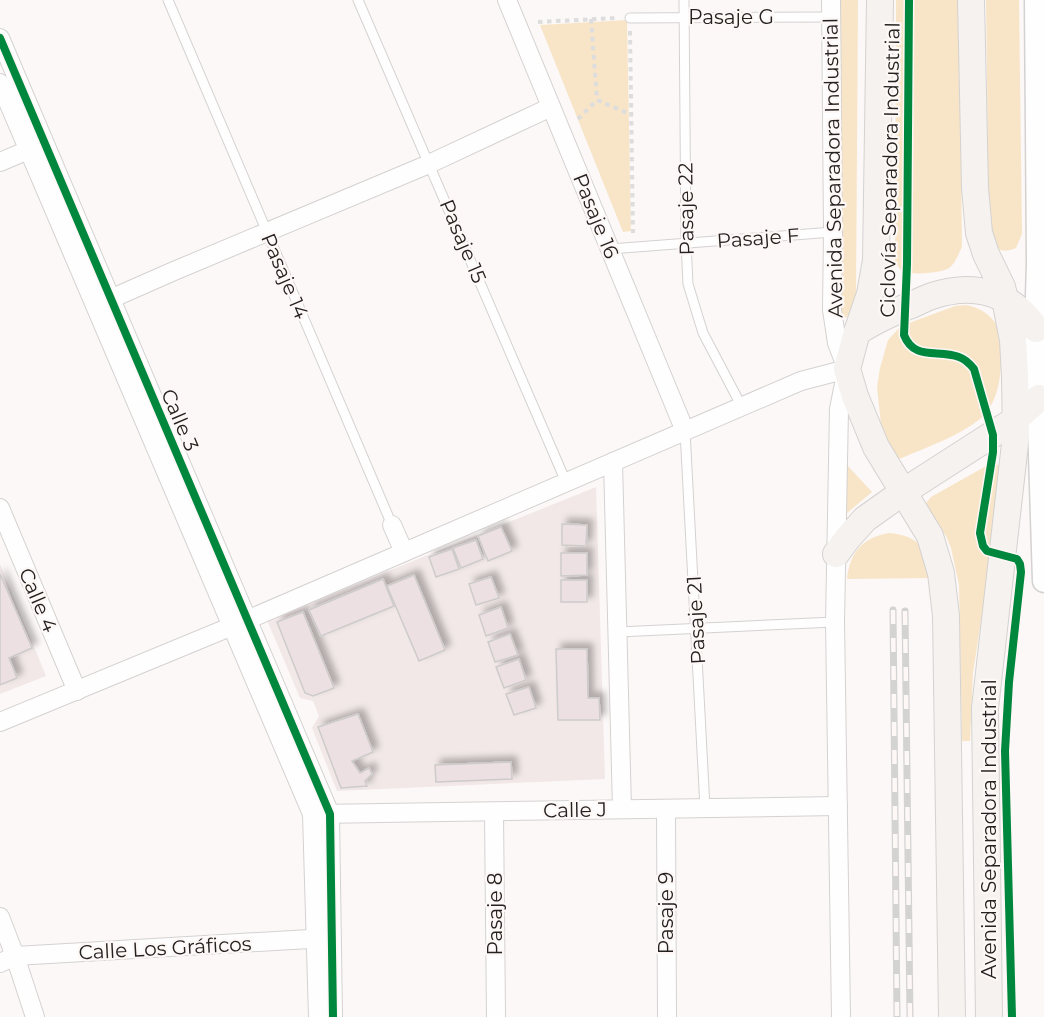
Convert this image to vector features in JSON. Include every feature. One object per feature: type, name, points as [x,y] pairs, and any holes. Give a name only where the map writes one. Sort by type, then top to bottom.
[{"type":"main road","name":"Avenida Separadora Industrial","points":[[880,0],[876,260],[870,294],[847,369],[855,396],[876,447],[930,536],[942,573],[945,605],[952,1017]]},
{"type":"main road","name":"Avenida Separadora Industrial","points":[[971,0],[975,188],[979,233],[1005,299],[1013,340],[1016,420],[985,708],[989,1017]]},
{"type":"main road","points":[[857,332],[890,313],[931,296],[965,289],[985,291],[1005,299],[1020,309],[1036,329]]},
{"type":"main road","points":[[836,554],[865,519],[1016,420],[1039,398]]},
{"type":"street","name":"Pasaje 16","points":[[507,0],[686,431]]},
{"type":"street","points":[[1035,0],[1040,92],[1041,262],[1036,329],[1044,581]]},
{"type":"street","name":"Avenida Separadora Industrial","points":[[831,9],[832,310],[837,343],[847,369],[839,409],[835,622],[841,1017]]},
{"type":"street","name":"Calle 3","points":[[0,38],[36,146],[321,814]]},
{"type":"street","name":"Calle 3","points":[[0,83],[36,146]]},
{"type":"street","points":[[102,303],[429,164],[551,107]]},
{"type":"street","points":[[0,162],[36,146]]},
{"type":"street","points":[[0,722],[240,623],[801,381],[847,369]]},
{"type":"street","points":[[613,462],[622,809]]},
{"type":"street","name":"Calle 4","points":[[0,508],[76,691]]},
{"type":"street","name":"Pasaje 14","points":[[392,525],[404,552]]},
{"type":"street","name":"Calle J","points":[[321,814],[838,806]]},
{"type":"street","name":"Pasaje 9","points":[[666,809],[666,1017]]},
{"type":"street","name":"Pasaje 8","points":[[494,812],[496,1017]]},
{"type":"street","points":[[321,814],[324,939],[333,1017]]},
{"type":"street","points":[[0,917],[8,960],[35,1017]]},
{"type":"street","points":[[318,1017],[324,939]]},
{"type":"street","name":"Calle Los Gráficos","points":[[8,960],[324,939]]},
{"type":"lane","name":"Pasaje 14","points":[[168,0],[392,525]]},
{"type":"lane","name":"Pasaje 15","points":[[358,0],[566,483]]},
{"type":"lane","name":"Pasaje 22","points":[[684,0],[688,284],[703,333],[742,407]]},
{"type":"lane","name":"Pasaje G","points":[[630,18],[684,18],[831,9]]},
{"type":"lane","name":"Pasaje F","points":[[610,249],[833,232]]},
{"type":"lane","name":"Pasaje 21","points":[[686,431],[705,808]]},
{"type":"lane","points":[[618,632],[835,622]]},
{"type":"path","points":[[517,24],[630,18],[633,247]]},
{"type":"path","points":[[576,121],[597,100],[591,19]]},
{"type":"path","points":[[597,100],[632,115]]},
{"type":"shaded area","points":[[840,0],[858,0],[856,297],[851,313],[843,318],[841,306]]},
{"type":"shaded area","points":[[896,0],[959,0],[962,247],[951,266],[934,272],[906,272],[895,262]]},
{"type":"shaded area","points":[[986,0],[1019,0],[1022,234],[1016,248],[1007,251],[998,248],[989,238]]},
{"type":"shaded area","points":[[627,20],[631,231],[623,232],[540,25]]},
{"type":"shaded area","points":[[966,305],[979,309],[990,317],[1000,334],[1000,372],[993,401],[980,419],[962,431],[896,459],[883,443],[877,387],[888,340],[901,326],[955,306]]},
{"type":"shaded area","points":[[846,464],[872,492],[847,513]]},
{"type":"shaded area","points":[[994,464],[1003,469],[973,673],[970,741],[962,741],[959,585],[951,548],[946,536],[931,516],[926,503],[931,497],[988,465]]},
{"type":"shaded area","points":[[596,487],[605,779],[337,791],[312,728],[319,716],[313,701],[300,698],[267,620]]},
{"type":"shaded area","points":[[889,533],[909,538],[920,546],[926,559],[930,578],[847,579],[851,561],[859,548],[871,538]]},
{"type":"shaded area","points":[[0,564],[46,676],[0,694]]},
{"type":"building","points":[[562,524],[587,525],[586,546],[562,545]]},
{"type":"building","points":[[501,527],[512,551],[488,561],[478,536]]},
{"type":"building","points":[[476,540],[483,559],[461,568],[453,548]]},
{"type":"building","points":[[452,549],[459,569],[436,577],[429,557]]},
{"type":"building","points":[[561,553],[587,553],[587,575],[561,576]]},
{"type":"building","points":[[0,574],[32,648],[9,658],[17,678],[0,685]]},
{"type":"building","points":[[414,575],[445,650],[419,661],[387,586]]},
{"type":"building","points":[[491,577],[499,598],[476,605],[469,584]]},
{"type":"building","points":[[383,579],[394,606],[321,636],[309,610]]},
{"type":"building","points":[[561,580],[587,580],[587,602],[561,602]]},
{"type":"building","points":[[501,607],[508,628],[486,636],[479,615]]},
{"type":"building","points":[[303,612],[334,688],[313,696],[305,693],[277,622]]},
{"type":"building","points":[[510,634],[518,655],[495,662],[488,642]]},
{"type":"building","points":[[556,649],[587,649],[588,698],[599,698],[600,720],[558,720]]},
{"type":"building","points":[[519,659],[526,680],[504,688],[496,667]]},
{"type":"building","points":[[529,687],[536,708],[514,715],[506,694]]},
{"type":"building","points":[[358,714],[373,752],[352,761],[360,773],[369,768],[372,774],[365,781],[367,786],[341,788],[318,727]]},
{"type":"building","points":[[511,762],[512,779],[436,782],[435,765]]},
{"type":"railway","points":[[893,610],[897,1017]]},
{"type":"railway","points":[[905,611],[910,1017]]},
{"type":"cycle path","name":"Ciclovía Separadora Industrial","points":[[909,0],[907,264],[904,335],[908,343],[920,351],[959,357],[974,369],[993,435],[993,452],[980,533],[983,546],[987,551],[1017,559],[1021,572],[1009,682],[1005,751],[1012,1017]]},
{"type":"cycle path","points":[[0,38],[330,814],[333,1017]]}]
